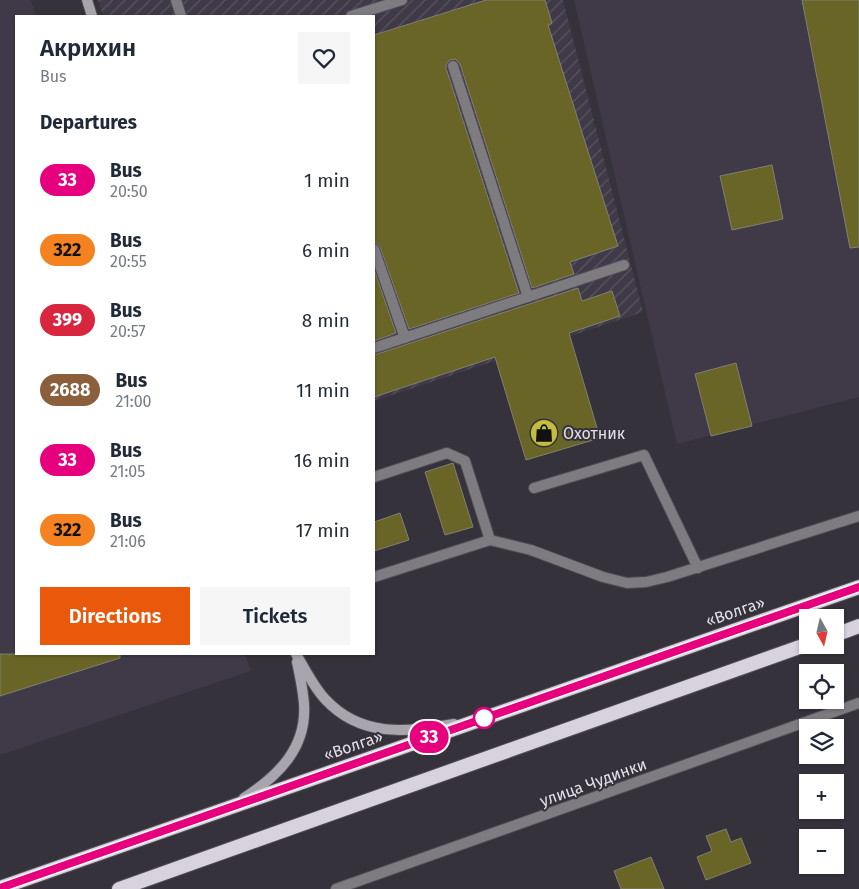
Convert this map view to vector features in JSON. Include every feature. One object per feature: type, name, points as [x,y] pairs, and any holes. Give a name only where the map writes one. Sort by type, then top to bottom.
[{"type":"highway","name":"«Волга»","points":[[0,888],[859,587]]},
{"type":"highway","points":[[844,632],[859,626]]},
{"type":"highway","points":[[119,889],[799,647]]},
{"type":"main road","points":[[87,0],[92,15]]},
{"type":"main road","points":[[233,806],[262,787],[284,765],[297,745],[303,725],[304,706],[302,684],[295,655]]},
{"type":"main road","points":[[296,655],[311,681],[325,699],[344,715],[364,726],[389,730],[421,729],[475,721]]},
{"type":"street","points":[[176,0],[181,15]]},
{"type":"street","points":[[354,15],[402,0]]},
{"type":"street","points":[[452,66],[528,297]]},
{"type":"street","points":[[375,252],[404,338]]},
{"type":"street","points":[[375,348],[624,265]]},
{"type":"street","points":[[375,477],[447,453],[465,461],[490,540]]},
{"type":"street","points":[[534,488],[644,455],[698,568]]},
{"type":"street","points":[[375,577],[490,540],[531,550],[603,577],[627,583],[646,582],[698,568],[859,516]]},
{"type":"street","name":"улица Чудинки","points":[[336,889],[859,703]]},
{"type":"shaded area","points":[[0,0],[31,0],[36,15],[15,15],[15,655],[245,655],[251,671],[0,755]]},
{"type":"shaded area","points":[[98,0],[563,0],[643,312],[375,401],[375,15],[103,15]]},
{"type":"shaded area","points":[[574,0],[859,0],[859,397],[677,444]]},
{"type":"building","points":[[486,0],[545,0],[552,23],[548,25],[618,246],[570,262],[574,274],[532,288],[460,64],[455,59],[450,60],[446,64],[446,68],[519,293],[409,329],[380,247],[375,242],[375,35]]},
{"type":"building","points":[[802,0],[859,0],[859,247],[850,248]]},
{"type":"building","points":[[772,165],[783,219],[732,230],[720,176]]},
{"type":"building","points":[[375,272],[396,333],[375,341]]},
{"type":"building","points":[[578,288],[582,301],[612,291],[620,316],[569,333],[600,438],[526,460],[495,357],[375,397],[375,355]]},
{"type":"building","points":[[736,363],[752,426],[711,436],[695,374]]},
{"type":"building","points":[[453,463],[473,527],[445,535],[425,472]]},
{"type":"building","points":[[400,513],[409,540],[375,551],[375,522]]},
{"type":"building","points":[[0,654],[120,655],[120,658],[0,696]]},
{"type":"building","points":[[726,829],[731,842],[741,838],[751,863],[706,880],[697,857],[712,851],[706,836]]},
{"type":"building","points":[[651,857],[664,889],[621,889],[614,871]]},
{"type":"bus line","name":"33","points":[[0,888],[859,587]]},
{"type":"place","name":"Охотник","points":[[544,433]]}]
